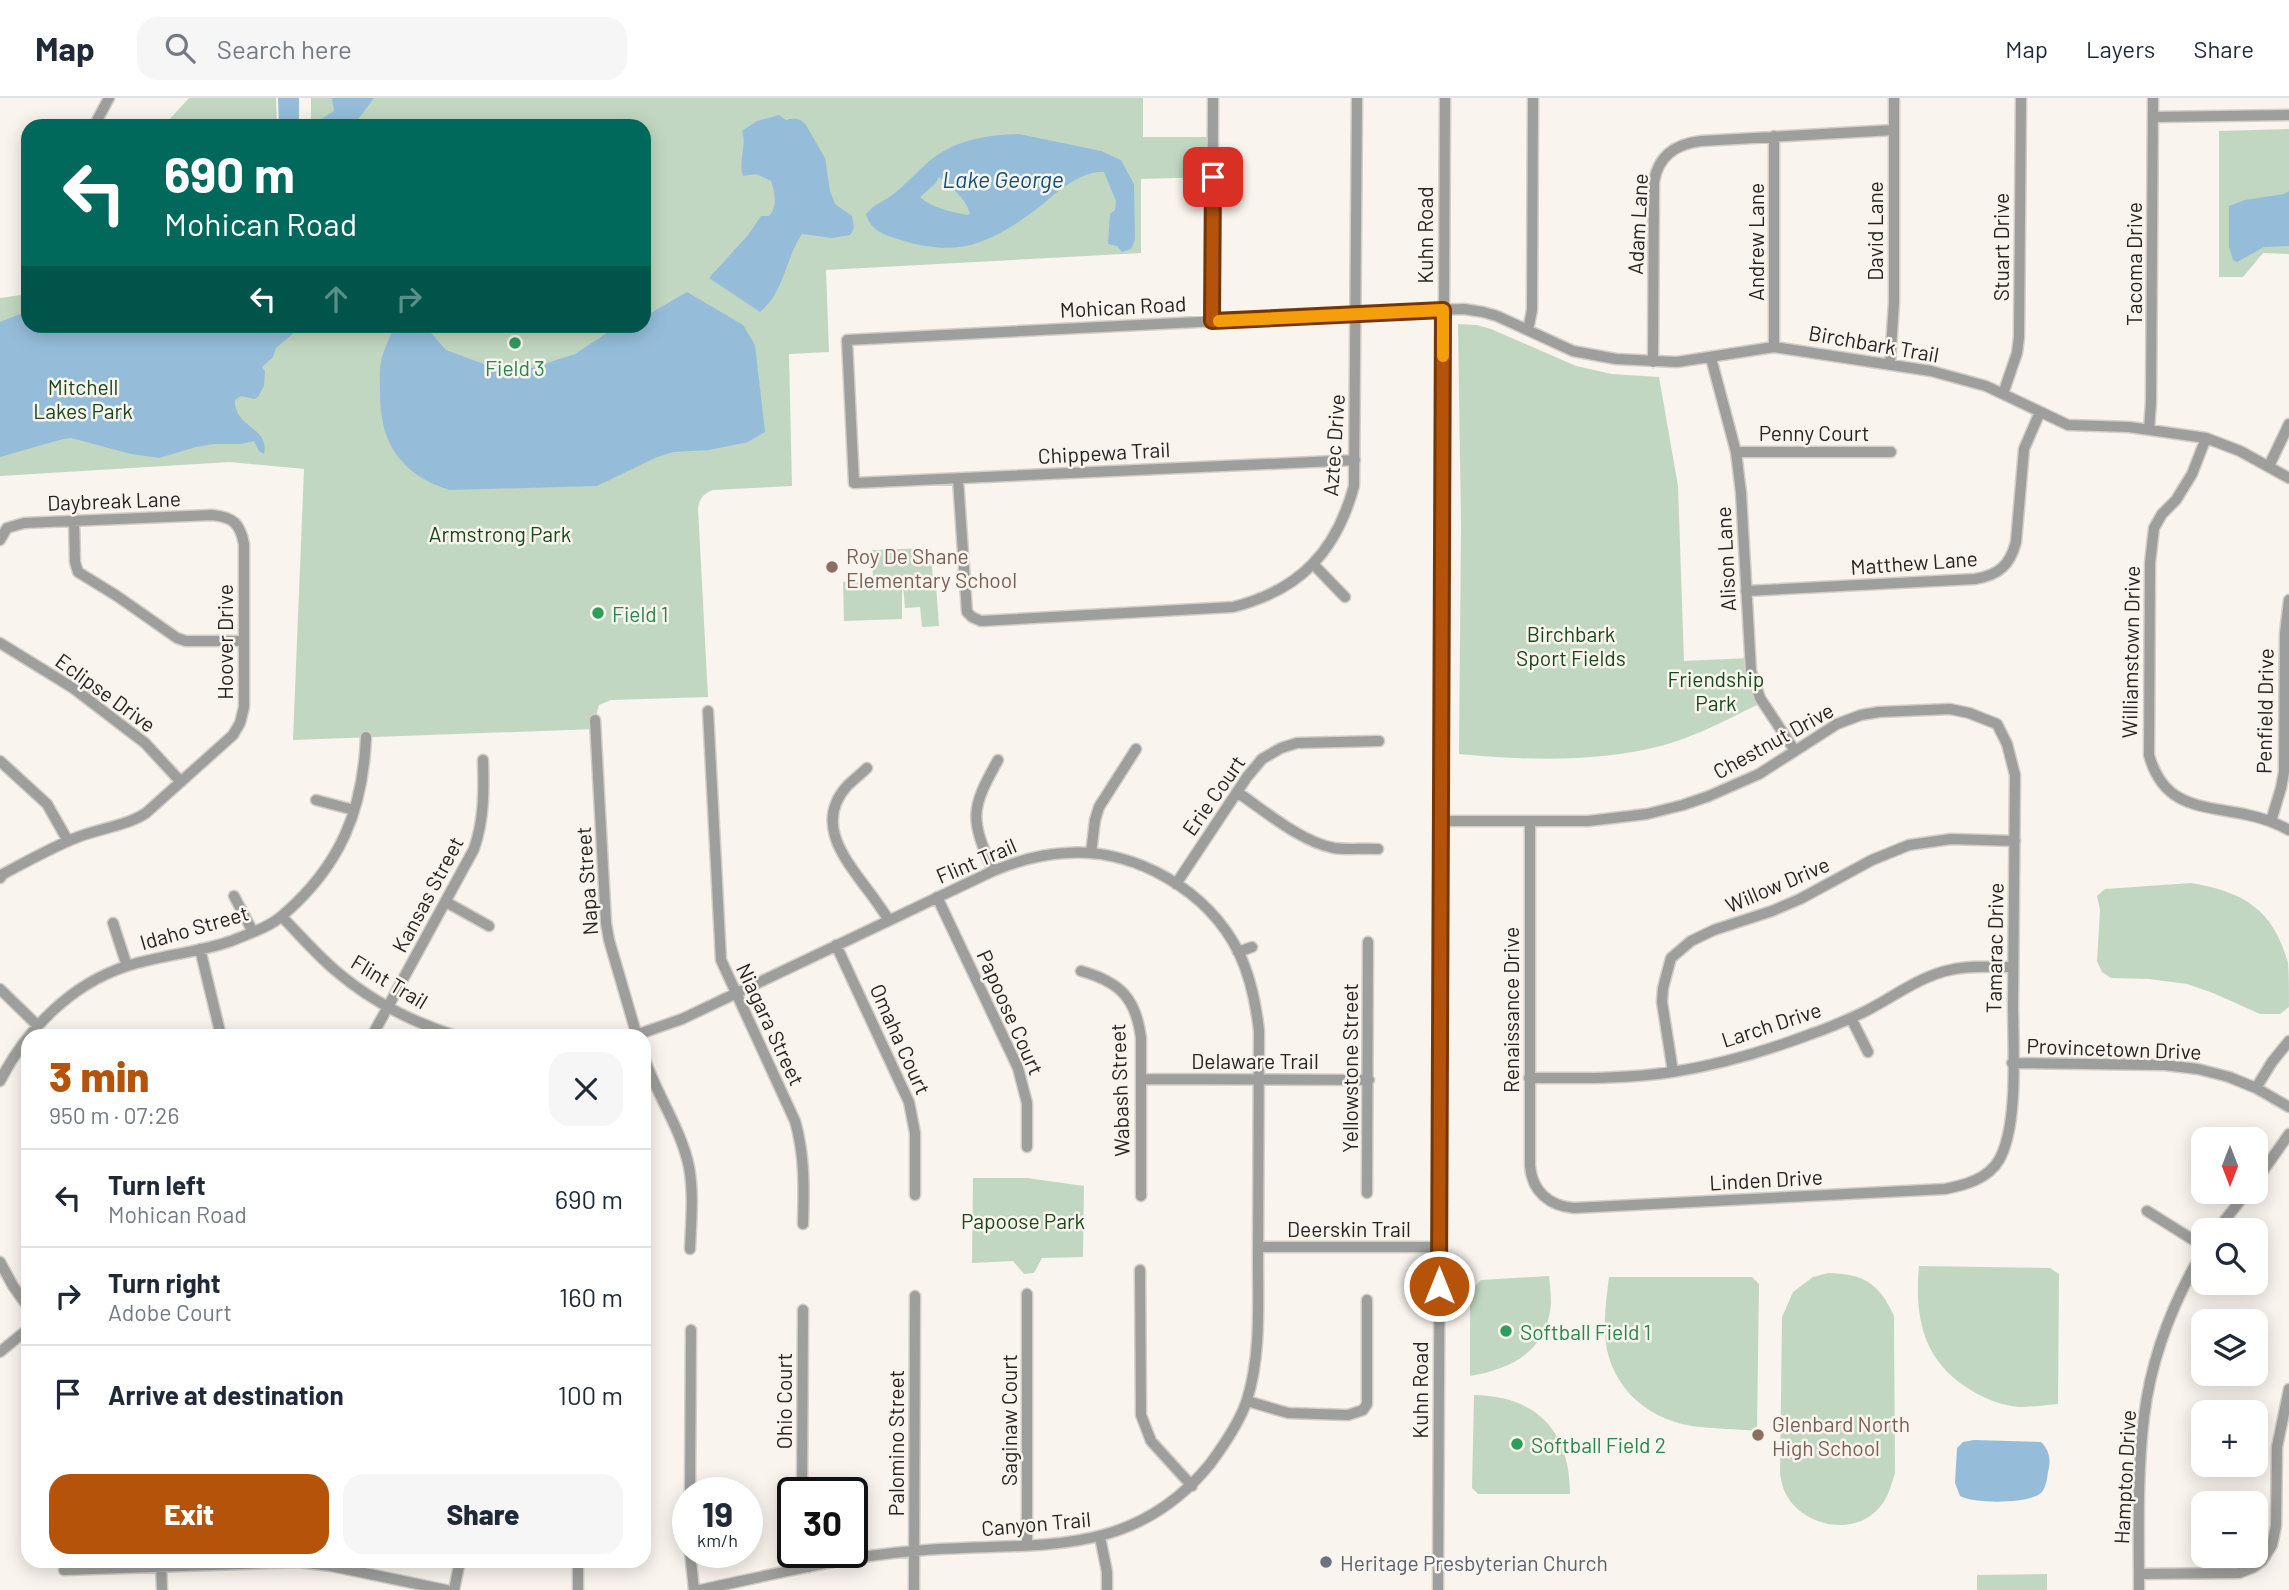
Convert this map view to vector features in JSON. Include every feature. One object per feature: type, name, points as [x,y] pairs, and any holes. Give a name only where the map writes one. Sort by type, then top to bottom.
[{"type":"street","points":[[98,119],[109,98]]},
{"type":"street","points":[[1212,321],[1213,98]]},
{"type":"street","name":"Aztec Drive","points":[[958,479],[967,612],[972,618],[981,621],[1233,607],[1273,594],[1314,565],[1340,528],[1354,486],[1357,98]]},
{"type":"street","name":"Kuhn Road","points":[[1438,1590],[1445,98]]},
{"type":"street","points":[[1528,330],[1532,310],[1533,98]]},
{"type":"street","name":"David Lane","points":[[1890,364],[1894,302],[1894,98]]},
{"type":"street","name":"Stuart Drive","points":[[2003,394],[2017,354],[2019,337],[2021,98]]},
{"type":"street","name":"Tacoma Drive","points":[[2149,430],[2153,98]]},
{"type":"street","points":[[2153,117],[2289,115]]},
{"type":"street","name":"Adam Lane","points":[[1653,362],[1654,182],[1658,167],[1673,149],[1690,142],[1894,130]]},
{"type":"street","name":"Andrew Lane","points":[[1774,136],[1774,347]]},
{"type":"street","name":"Mohican Road","points":[[854,483],[847,340],[1443,310]]},
{"type":"street","name":"Birchbark Trail","points":[[1443,310],[1483,312],[1581,353],[1616,359],[1653,362],[1711,358],[1774,347],[1890,364],[1959,378],[2003,394],[2060,422],[2076,426],[2149,430],[2206,438],[2240,452],[2289,478]]},
{"type":"street","name":"Alison Lane","points":[[1711,358],[1736,452],[1741,494],[1751,671],[1760,698],[1795,751]]},
{"type":"street","name":"Matthew Lane","points":[[1746,591],[1975,579],[1999,572],[2013,552],[2016,542],[2024,449],[2039,412]]},
{"type":"street","points":[[2269,466],[2289,425]]},
{"type":"street","name":"Williamstown Drive","points":[[2206,438],[2192,474],[2154,528],[2150,563],[2149,755],[2154,771],[2167,791],[2186,802],[2271,821],[2289,830]]},
{"type":"street","name":"Penny Court","points":[[1736,452],[1891,452]]},
{"type":"street","name":"Chippewa Trail","points":[[854,483],[1355,460]]},
{"type":"street","name":"Daybreak Lane","points":[[0,540],[7,528],[24,523],[212,515],[236,523]]},
{"type":"street","points":[[74,520],[75,562],[78,572],[177,638],[244,641]]},
{"type":"street","name":"Hoover Drive","points":[[0,878],[68,841],[135,821],[233,736],[244,707],[244,544],[241,529],[236,523]]},
{"type":"street","points":[[1314,565],[1345,597]]},
{"type":"street","name":"Penfield Drive","points":[[2271,821],[2284,772],[2285,633],[2289,600]]},
{"type":"street","name":"Eclipse Drive","points":[[0,643],[62,680],[145,743],[181,782]]},
{"type":"street","name":"Chestnut Drive","points":[[1441,821],[1622,818],[1683,805],[1759,774],[1838,724],[1856,716],[1879,712],[1950,709],[1997,723]]},
{"type":"street","name":"Niagara Street","points":[[708,711],[721,961],[798,1130],[803,1163],[803,1224]]},
{"type":"street","name":"Napa Street","points":[[595,720],[606,923],[634,1029]]},
{"type":"street","name":"Tamarac Drive","points":[[1991,1172],[1999,1160],[2011,1128],[2014,967],[2014,765],[1997,723]]},
{"type":"street","name":"Idaho Street","points":[[34,1029],[76,992],[127,966],[228,942],[282,917],[326,869],[342,843],[361,791],[366,737]]},
{"type":"street","name":"Erie Court","points":[[1176,884],[1262,759],[1282,748],[1312,741],[1379,741]]},
{"type":"street","points":[[1091,853],[1095,820],[1100,807],[1136,749]]},
{"type":"street","name":"Kansas Street","points":[[376,1029],[480,834],[484,805],[483,760]]},
{"type":"street","points":[[993,871],[977,830],[975,815],[980,792],[998,760]]},
{"type":"street","points":[[0,761],[47,804],[68,841]]},
{"type":"street","points":[[867,768],[841,794],[834,813],[834,834],[836,844],[846,862],[889,920]]},
{"type":"street","points":[[1237,792],[1318,844],[1337,849],[1378,849]]},
{"type":"street","points":[[316,800],[354,810]]},
{"type":"street","name":"Renaissance Drive","points":[[1530,821],[1530,1172],[1542,1197]]},
{"type":"street","name":"Willow Drive","points":[[1673,1072],[1662,1002],[1663,988],[1671,957],[1691,941],[1714,930],[1772,912],[1872,860],[1909,845],[1951,839],[2015,841]]},
{"type":"street","name":"Flint Trail","points":[[651,1030],[682,1019],[993,871],[1038,856],[1068,853],[1091,853],[1139,865],[1176,884],[1214,917],[1238,953],[1255,1000],[1259,1031],[1258,1247]]},
{"type":"street","points":[[234,896],[253,932]]},
{"type":"street","name":"Papoose Court","points":[[937,897],[1018,1068],[1027,1103],[1027,1147]]},
{"type":"street","points":[[446,902],[489,926]]},
{"type":"street","name":"Flint Trail","points":[[282,917],[359,990],[434,1029]]},
{"type":"street","points":[[113,923],[127,966]]},
{"type":"street","name":"Yellowstone Street","points":[[1367,1193],[1368,942]]},
{"type":"street","name":"Omaha Court","points":[[836,945],[909,1102],[915,1133],[915,1195]]},
{"type":"street","points":[[1238,953],[1252,947]]},
{"type":"street","points":[[200,949],[219,1029]]},
{"type":"street","name":"Larch Drive","points":[[1529,1078],[1631,1076],[1673,1072],[1756,1053],[1811,1034],[1851,1018],[1947,970],[2014,967]]},
{"type":"street","name":"Wabash Street","points":[[1081,971],[1112,982],[1129,998],[1134,1008],[1142,1038],[1141,1196]]},
{"type":"street","points":[[0,989],[37,1025]]},
{"type":"street","points":[[1851,1018],[1868,1052]]},
{"type":"street","points":[[2256,1088],[2289,1041]]},
{"type":"street","name":"Idaho Street","points":[[0,1081],[21,1046]]},
{"type":"street","name":"Provincetown Drive","points":[[2012,1063],[2178,1066],[2210,1072],[2256,1088],[2289,1107]]},
{"type":"street","points":[[651,1077],[680,1138],[689,1169],[690,1249]]},
{"type":"street","name":"Delaware Trail","points":[[1141,1079],[1369,1080]]},
{"type":"street","points":[[2268,1164],[2289,1134]]},
{"type":"street","name":"Linden Drive","points":[[1542,1197],[1558,1205],[1574,1208],[1945,1189],[1964,1185],[1991,1172]]},
{"type":"street","points":[[2227,1218],[2238,1204]]},
{"type":"street","points":[[2147,1211],[2191,1240]]},
{"type":"street","name":"Deerskin Trail","points":[[1258,1247],[1439,1247]]},
{"type":"street","name":"Canyon Trail","points":[[868,1557],[914,1550],[1066,1543],[1100,1537],[1142,1520],[1192,1486],[1219,1452],[1247,1401],[1257,1348],[1258,1247]]},
{"type":"street","points":[[0,1262],[21,1297]]},
{"type":"street","points":[[1140,1270],[1141,1415],[1156,1447],[1192,1486]]},
{"type":"street","name":"Hampton Drive","points":[[2139,1590],[2141,1446],[2149,1387],[2170,1318],[2191,1271]]},
{"type":"street","name":"Saginaw Court","points":[[1027,1294],[1027,1545]]},
{"type":"street","name":"Palomino Street","points":[[914,1590],[915,1296]]},
{"type":"street","points":[[1247,1401],[1288,1413],[1365,1414],[1367,1300]]},
{"type":"street","name":"Ohio Court","points":[[802,1477],[803,1310]]},
{"type":"street","points":[[690,1477],[691,1331]]},
{"type":"street","points":[[0,1352],[21,1334]]},
{"type":"street","points":[[2139,1574],[2239,1573],[2253,1567],[2268,1554],[2275,1535],[2277,1447],[2289,1389]]},
{"type":"street","points":[[1100,1537],[1107,1572],[1107,1590]]},
{"type":"street","points":[[64,1570],[92,1568]]},
{"type":"street","points":[[161,1568],[162,1590]]},
{"type":"street","points":[[359,1568],[446,1590]]},
{"type":"street","points":[[454,1590],[459,1568]]},
{"type":"street","points":[[578,1568],[578,1590]]},
{"type":"street","points":[[692,1568],[694,1590]]},
{"type":"street","name":"Canyon Trail","points":[[700,1590],[804,1568]]},
{"type":"green space","points":[[189,98],[276,98],[277,119],[170,119]]},
{"type":"green space","name":"Armstrong Park","points":[[311,98],[1143,98],[1143,137],[1213,137],[1213,177],[1141,179],[1141,253],[826,270],[829,352],[789,354],[792,486],[713,490],[704,495],[698,508],[708,697],[611,700],[599,705],[595,720],[596,729],[293,740],[304,469],[230,462],[0,476],[0,298],[21,295],[21,333],[651,333],[651,119],[311,119]]},
{"type":"green space","points":[[2289,129],[2289,254],[2263,253],[2243,277],[2219,277],[2219,131]]},
{"type":"green space","name":"Birchbark Sport Fields","points":[[1458,324],[1491,329],[1576,366],[1612,374],[1659,377],[1678,486],[1684,661],[1750,658],[1763,702],[1678,741],[1625,753],[1554,759],[1459,754],[1461,525]]},
{"type":"green space","points":[[930,548],[933,578],[902,580],[902,619],[844,621],[843,582],[873,580],[872,550]]},
{"type":"green space","points":[[936,584],[939,626],[922,627],[920,607],[905,608],[903,586]]},
{"type":"green space","points":[[2191,883],[2241,898],[2265,916],[2274,929],[2288,963],[2289,1007],[2280,1014],[2260,1014],[2187,984],[2111,978],[2102,972],[2097,961],[2100,910],[2097,896],[2105,889]]},
{"type":"green space","name":"Papoose Park","points":[[973,1178],[1027,1178],[1084,1186],[1083,1257],[1042,1258],[1034,1273],[1024,1274],[1013,1261],[972,1263]]},
{"type":"green space","points":[[1919,1266],[2050,1268],[2059,1274],[2058,1404],[2020,1407],[2008,1405],[1985,1398],[1957,1381],[1933,1354],[1926,1339],[1918,1305]]},
{"type":"green space","points":[[1828,1273],[1861,1278],[1869,1282],[1882,1296],[1894,1316],[1895,1473],[1887,1496],[1879,1508],[1855,1523],[1841,1525],[1827,1524],[1802,1512],[1791,1502],[1784,1490],[1780,1474],[1782,1317],[1793,1292],[1813,1277]]},
{"type":"green space","name":"Softball Field 1","points":[[1549,1276],[1551,1304],[1548,1320],[1535,1346],[1513,1363],[1470,1376],[1470,1291],[1481,1280]]},
{"type":"green space","points":[[1609,1277],[1752,1277],[1759,1284],[1757,1431],[1700,1427],[1674,1422],[1643,1406],[1630,1395],[1612,1366],[1607,1349],[1605,1317]]},
{"type":"green space","name":"Softball Field 2","points":[[1474,1395],[1516,1402],[1546,1421],[1564,1452],[1570,1494],[1478,1494],[1472,1488]]},
{"type":"green space","points":[[2047,1574],[2047,1590],[1977,1590],[1977,1575]]},
{"type":"water","points":[[278,98],[299,98],[299,119],[279,119]]},
{"type":"water","points":[[332,98],[374,98],[358,119],[321,119],[334,111]]},
{"type":"water","points":[[779,115],[786,120],[799,120],[806,125],[825,158],[830,191],[835,204],[852,216],[854,228],[850,235],[832,238],[802,234],[780,285],[760,312],[709,278],[748,235],[761,216],[769,216],[774,208],[771,181],[756,174],[743,176],[742,131],[757,121]]},
{"type":"water","name":"Lake George","points":[[1019,134],[1101,151],[1121,160],[1134,184],[1135,240],[1131,249],[1122,252],[1117,246],[1108,244],[1110,214],[1115,210],[1116,201],[1104,172],[1078,178],[1013,225],[967,246],[952,248],[918,244],[883,234],[868,220],[866,214],[870,210],[897,191],[942,152],[974,139]],"holes":[[[939,177],[964,201],[970,213],[968,215],[936,207],[920,197]]]},
{"type":"water","points":[[2289,191],[2289,246],[2264,247],[2237,262],[2233,260],[2229,247],[2229,206]]},
{"type":"water","points":[[687,292],[743,325],[755,345],[765,432],[748,442],[709,450],[673,452],[597,486],[449,490],[432,483],[406,466],[389,442],[381,411],[380,365],[391,333],[431,333],[446,350],[484,364],[532,368],[575,354],[607,333],[651,333],[651,313]]},
{"type":"water","name":"Mitchell Lakes Park","points":[[21,314],[21,333],[294,333],[276,348],[273,357],[262,367],[265,371],[264,386],[258,397],[254,399],[241,396],[235,400],[240,416],[262,438],[264,454],[259,451],[254,441],[196,447],[159,458],[131,454],[71,438],[0,457],[0,322]]},
{"type":"water","points":[[1963,1442],[2041,1442],[2048,1452],[2049,1460],[2043,1491],[2034,1497],[2001,1502],[1960,1496],[1955,1483],[1957,1448]]},
{"type":"slow traffic","points":[[1219,321],[1443,310],[1443,356]]},
{"type":"place","name":"Field 3","points":[[515,343]]},
{"type":"place","name":"Roy De Shane Elementary School","points":[[832,567]]},
{"type":"place","name":"Field 1","points":[[598,613]]},
{"type":"place","name":"Softball Field 1","points":[[1506,1331]]},
{"type":"place","name":"Glenbard North High School","points":[[1758,1435]]},
{"type":"place","name":"Softball Field 2","points":[[1517,1444]]},
{"type":"place","name":"Heritage Presbyterian Church","points":[[1326,1562]]},
{"type":"route","points":[[1213,177],[1212,321],[1443,310],[1439,1286]]},
{"type":"park label","name":"Friendship Park","points":[[1716,690]]}]
